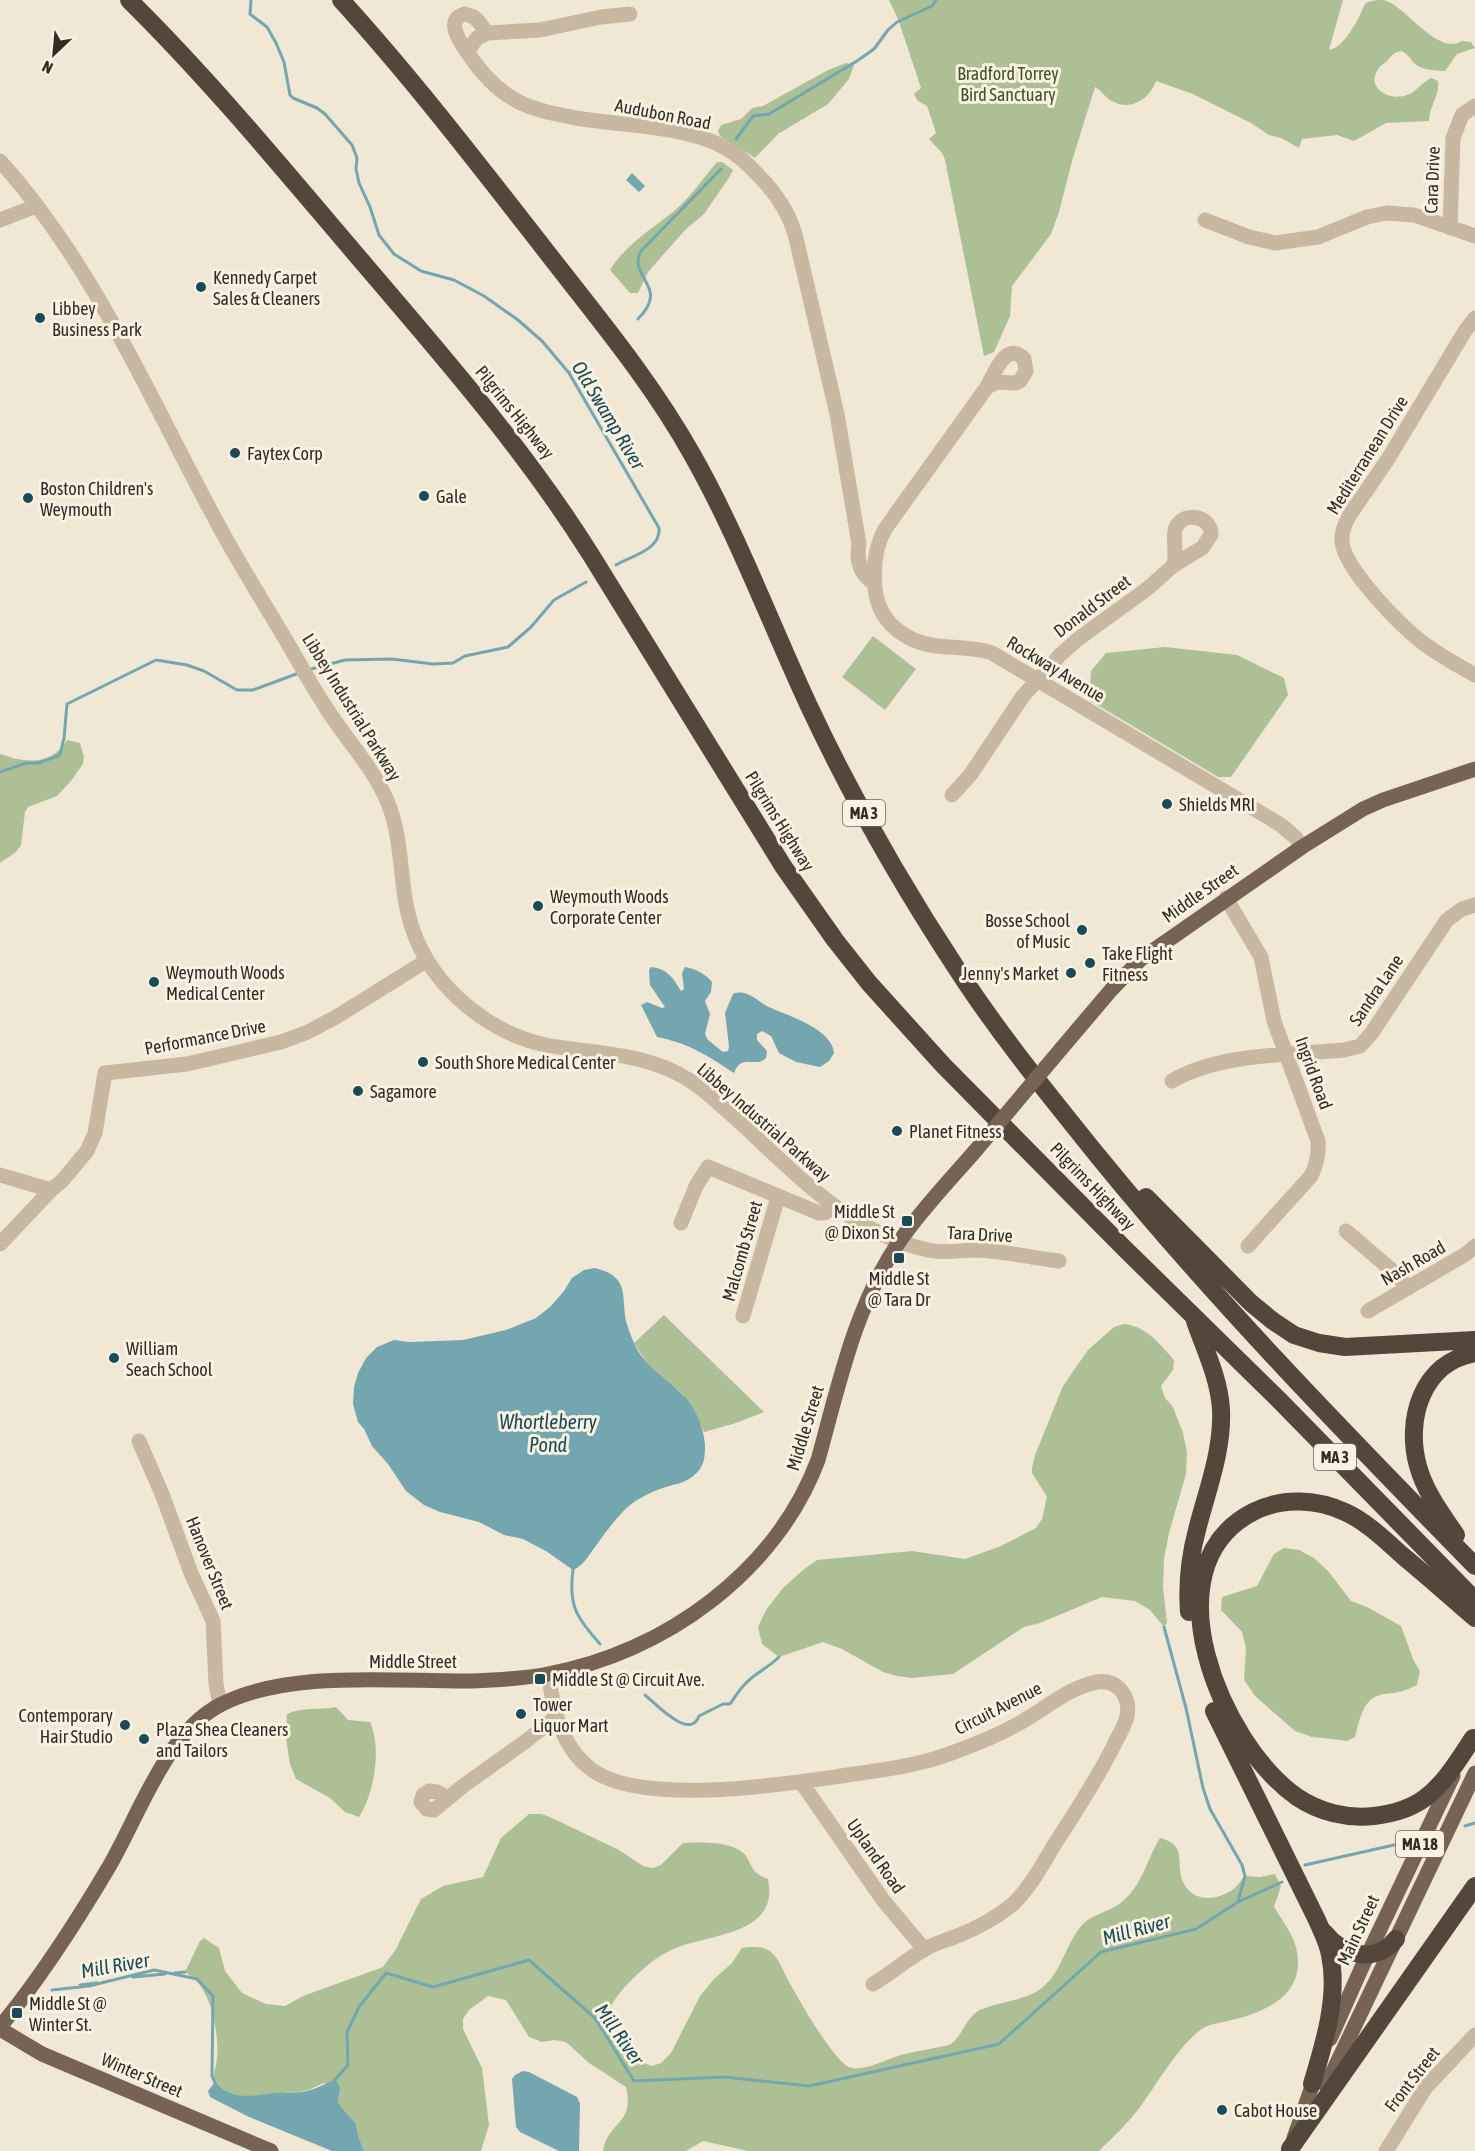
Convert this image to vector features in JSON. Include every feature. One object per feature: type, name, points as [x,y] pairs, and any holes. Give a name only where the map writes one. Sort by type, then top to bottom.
[{"type":"highway","name":"Pilgrims Highway","points":[[129,0],[211,87],[289,176],[474,392],[530,464],[586,546],[783,866],[846,955],[881,997],[937,1058],[1475,1600]]},
{"type":"highway","name":"Pilgrims Highway","points":[[341,0],[446,124],[621,347],[668,414],[696,460],[724,516],[811,710],[872,830],[966,982],[1051,1097],[1153,1222],[1311,1397],[1475,1566]]},
{"type":"highway","points":[[1051,1097],[1228,1280],[1266,1316],[1287,1331],[1311,1341],[1345,1347],[1475,1340]]},
{"type":"highway","points":[[1194,1316],[1216,1380],[1221,1424],[1218,1456],[1197,1531],[1190,1566],[1188,1607],[1195,1655],[1215,1713],[1317,1920],[1330,1953],[1332,1978],[1329,2013],[1312,2084]]},
{"type":"highway","points":[[1475,1353],[1450,1362],[1437,1371],[1427,1383],[1418,1404],[1413,1436],[1418,1467],[1430,1494],[1475,1561]]},
{"type":"highway","points":[[1474,1736],[1448,1774],[1432,1792],[1400,1811],[1377,1816],[1352,1816],[1328,1811],[1303,1801],[1282,1784],[1260,1761],[1245,1742],[1228,1712],[1214,1680],[1206,1650],[1201,1616],[1201,1590],[1203,1575],[1211,1554],[1218,1541],[1234,1524],[1269,1505],[1310,1502],[1337,1509],[1362,1522],[1475,1618]]},
{"type":"highway","points":[[1290,2150],[1475,1886]]},
{"type":"highway","points":[[1317,1920],[1326,1934],[1347,1951],[1368,1955],[1384,1951],[1396,1939]]},
{"type":"main road","name":"Middle Street","points":[[0,2028],[45,1969],[75,1922],[112,1862],[157,1776],[178,1744],[193,1727],[220,1706],[258,1690],[282,1685],[379,1680],[473,1681],[549,1674],[604,1659],[664,1631],[701,1607],[730,1584],[767,1548],[792,1514],[811,1478],[855,1328],[871,1292],[899,1242],[1111,990],[1141,959],[1226,898],[1363,809],[1475,769]]},
{"type":"main road","name":"Main Street","points":[[1290,2150],[1312,2084],[1368,1955],[1443,1795],[1474,1736]]},
{"type":"main road","name":"MA 18","points":[[1290,2150],[1334,2071],[1475,1773]]},
{"type":"main road","name":"Winter Street","points":[[0,2028],[42,2054],[271,2151]]},
{"type":"street","points":[[467,52],[477,38],[487,33],[540,30],[601,17],[630,14]]},
{"type":"street","name":"Audubon Road","points":[[487,33],[474,17],[465,15],[457,19],[455,23],[456,34],[487,78],[521,104],[566,116],[668,131],[711,142],[726,148],[738,157],[774,192],[785,208],[792,226],[816,321],[837,414],[859,544],[857,555],[864,576],[874,583]]},
{"type":"street","name":"Cara Drive","points":[[1450,228],[1453,138],[1462,116],[1475,106]]},
{"type":"street","name":"Libbey Industrial Parkway","points":[[0,161],[36,206],[69,253],[105,311],[220,529],[337,724],[372,772],[390,806],[396,823],[408,914],[415,939],[426,961],[457,996],[474,1011],[508,1032],[543,1044],[639,1058],[658,1064],[686,1078],[712,1098],[834,1207],[879,1234],[899,1242]]},
{"type":"street","points":[[0,220],[36,206]]},
{"type":"street","points":[[1206,220],[1249,237],[1275,243],[1318,237],[1367,217],[1387,213],[1414,215],[1475,236]]},
{"type":"street","name":"Mediterranean Drive","points":[[1475,318],[1373,483],[1349,516],[1344,525],[1342,540],[1349,562],[1358,577],[1406,628],[1439,655],[1475,675]]},
{"type":"street","name":"Rockway Avenue","points":[[987,387],[896,512],[882,535],[877,550],[874,583],[878,604],[885,618],[910,638],[936,646],[992,653],[1281,825],[1296,838],[1302,847]]},
{"type":"street","points":[[859,544],[877,550]]},
{"type":"street","name":"Donald Street","points":[[952,795],[971,774],[1023,696],[1069,646],[1147,589],[1174,565]]},
{"type":"street","name":"Ingrid Road","points":[[1226,898],[1261,957],[1274,1021],[1318,1141],[1319,1156],[1311,1176],[1302,1188],[1248,1246]]},
{"type":"street","name":"Sandra Lane","points":[[1172,1081],[1196,1069],[1222,1062],[1350,1049],[1364,1042],[1441,927],[1455,913],[1475,905]]},
{"type":"street","name":"Performance Drive","points":[[0,1244],[80,1162],[92,1142],[105,1073],[187,1064],[281,1042],[308,1032],[336,1017],[426,961]]},
{"type":"street","points":[[681,1223],[696,1186],[708,1167],[819,1213],[834,1207]]},
{"type":"street","points":[[0,1175],[51,1190]]},
{"type":"street","name":"Malcomb Street","points":[[743,1316],[778,1197]]},
{"type":"street","points":[[1346,1231],[1399,1276],[1408,1288]]},
{"type":"street","name":"Tara Drive","points":[[899,1242],[942,1252],[978,1250],[1059,1261]]},
{"type":"street","name":"Nash Road","points":[[1368,1311],[1466,1254],[1475,1246]]},
{"type":"street","name":"Hanover Street","points":[[138,1441],[162,1494],[191,1574],[213,1621],[216,1684],[220,1706]]},
{"type":"street","name":"Circuit Avenue","points":[[549,1674],[556,1717],[574,1751],[582,1761],[599,1774],[645,1787],[708,1791],[801,1782],[932,1760],[1016,1725],[1061,1698],[1097,1682],[1110,1683],[1120,1688],[1128,1707],[1127,1719],[1104,1765],[1026,1890],[999,1915],[980,1926],[924,1949],[894,1972],[873,1984]]},
{"type":"street","points":[[447,1798],[556,1717]]},
{"type":"street","name":"Upland Road","points":[[801,1782],[883,1900],[924,1949]]},
{"type":"street","name":"Front Street","points":[[1386,2151],[1426,2087],[1475,2035]]},
{"type":"green space","name":"Bradford Torrey Bird Sanctuary","points":[[889,0],[1343,0],[1329,50],[1338,46],[1347,37],[1365,4],[1383,0],[1401,10],[1421,28],[1442,42],[1452,44],[1462,41],[1471,42],[1475,48],[1457,54],[1445,71],[1420,67],[1402,51],[1393,54],[1378,69],[1375,77],[1377,87],[1392,96],[1408,95],[1431,78],[1438,81],[1429,121],[1386,123],[1354,141],[1337,135],[1302,139],[1299,148],[1281,138],[1269,135],[1251,123],[1193,94],[1156,81],[1145,97],[1134,104],[1127,105],[1111,101],[1095,87],[1051,234],[1012,286],[1010,316],[994,352],[984,356],[945,160],[942,153],[929,139],[936,133],[927,106],[918,101],[914,94],[921,88],[898,19]]},
{"type":"green space","points":[[846,63],[854,65],[849,79],[828,104],[778,134],[755,158],[720,136],[718,131],[721,125],[741,119],[752,108],[763,106],[828,70]]},
{"type":"green space","points":[[717,162],[722,162],[733,170],[730,176],[704,214],[685,230],[648,272],[638,293],[630,293],[610,270],[631,245],[680,206]]},
{"type":"green space","points":[[873,636],[916,669],[885,710],[842,677]]},
{"type":"green space","points":[[1165,647],[1237,655],[1284,678],[1288,695],[1231,777],[1218,777],[1089,700],[1091,671],[1106,653]]},
{"type":"green space","points":[[67,740],[80,743],[84,757],[83,764],[57,796],[28,807],[25,812],[21,845],[16,852],[0,863],[0,754],[19,759],[37,760],[53,754]]},
{"type":"green space","points":[[664,1315],[764,1412],[704,1432],[694,1410],[682,1393],[650,1368],[634,1343]]},
{"type":"green space","points":[[1124,1324],[1146,1332],[1174,1360],[1173,1370],[1161,1386],[1165,1398],[1173,1407],[1183,1433],[1187,1452],[1186,1474],[1164,1559],[1163,1587],[1167,1623],[1164,1627],[1150,1610],[1135,1601],[1102,1597],[1040,1623],[1024,1627],[953,1674],[912,1678],[883,1672],[842,1649],[823,1642],[779,1657],[762,1644],[758,1627],[766,1610],[783,1588],[817,1560],[912,1551],[965,1559],[1001,1546],[1036,1528],[1042,1519],[1047,1497],[1032,1473],[1032,1468],[1063,1386],[1088,1350],[1114,1327]]},
{"type":"green space","points":[[1284,1548],[1299,1550],[1314,1558],[1328,1571],[1351,1601],[1401,1626],[1420,1671],[1417,1685],[1372,1699],[1364,1709],[1355,1737],[1347,1741],[1312,1737],[1295,1731],[1255,1696],[1244,1680],[1246,1648],[1242,1632],[1221,1610],[1222,1597],[1257,1586],[1274,1554]]},
{"type":"green space","points":[[336,1707],[348,1720],[370,1722],[374,1733],[375,1771],[369,1796],[359,1817],[345,1812],[330,1798],[296,1779],[290,1764],[286,1738],[287,1714],[298,1710]]},
{"type":"green space","points":[[529,1814],[550,1817],[619,1850],[643,1866],[652,1868],[661,1865],[683,1843],[707,1843],[734,1847],[746,1856],[756,1873],[768,1879],[769,1898],[763,1913],[751,1923],[719,1936],[684,1945],[662,1955],[650,1963],[623,1989],[610,2008],[609,2021],[644,2063],[652,2066],[661,2063],[671,2053],[700,1996],[732,1963],[742,1948],[748,1947],[765,1949],[775,1956],[815,2026],[847,2066],[865,2067],[903,2054],[951,2044],[975,2013],[1029,1995],[1043,1987],[1055,1973],[1082,1925],[1119,1904],[1136,1887],[1160,1838],[1171,1842],[1177,1848],[1182,1880],[1188,1890],[1199,1897],[1212,1898],[1226,1894],[1245,1876],[1260,1877],[1275,1874],[1281,1886],[1274,1907],[1294,1940],[1298,1967],[1295,1980],[1279,2000],[1255,2013],[1210,2025],[1199,2031],[1173,2059],[1133,2116],[1099,2151],[748,2151],[703,2141],[686,2151],[603,2151],[610,2134],[627,2109],[626,2087],[589,2063],[566,2042],[554,2040],[542,2042],[529,2037],[506,2000],[488,1996],[469,2010],[463,2019],[463,2029],[482,2068],[489,2125],[481,2151],[364,2151],[356,2124],[338,2103],[340,2088],[323,2083],[302,2091],[256,2097],[240,2097],[219,2088],[214,2077],[217,2050],[216,2031],[211,2010],[204,1991],[185,1972],[200,1941],[204,1938],[219,1948],[225,1971],[242,1993],[266,2004],[285,2006],[303,1996],[383,1967],[396,1949],[421,1899],[443,1886],[483,1877],[501,1838]]},
{"type":"water","points":[[632,173],[645,186],[639,192],[626,180]]},
{"type":"water","points":[[651,967],[666,972],[681,991],[684,989],[682,973],[685,967],[700,972],[712,982],[711,992],[705,1001],[710,1014],[705,1034],[708,1040],[723,1052],[728,1051],[729,1046],[725,1013],[733,994],[743,993],[818,1030],[826,1037],[834,1053],[829,1061],[820,1067],[796,1062],[779,1053],[771,1036],[762,1031],[757,1034],[757,1040],[767,1051],[766,1058],[757,1062],[741,1063],[734,1073],[689,1047],[657,1037],[641,1005],[647,1002],[665,1007],[650,985],[649,970]]},
{"type":"water","name":"Whortleberry Pond","points":[[595,1268],[614,1276],[619,1282],[622,1288],[626,1321],[638,1351],[648,1364],[685,1397],[694,1409],[703,1431],[705,1455],[699,1470],[689,1479],[652,1492],[629,1506],[613,1523],[586,1560],[573,1570],[546,1551],[523,1539],[504,1535],[479,1522],[440,1512],[424,1505],[406,1491],[388,1464],[372,1446],[358,1422],[353,1404],[354,1387],[366,1358],[377,1347],[394,1340],[409,1342],[463,1340],[506,1330],[536,1318],[551,1306],[572,1278],[584,1270]]},
{"type":"water","points":[[523,2071],[577,2097],[580,2103],[579,2151],[559,2151],[520,2132],[516,2127],[512,2079]]},
{"type":"water","points":[[336,2080],[340,2088],[338,2103],[356,2124],[364,2151],[332,2151],[249,2117],[210,2097],[208,2091],[215,2082],[228,2092],[251,2096],[306,2091]]},
{"type":"waterway","name":"Old Swamp River","points":[[251,0],[250,14],[267,27],[284,62],[290,95],[325,114],[352,145],[357,158],[356,169],[359,183],[379,235],[394,254],[421,271],[454,280],[484,296],[518,320],[542,341],[569,373],[659,528],[658,536],[650,547],[616,565]]},
{"type":"waterway","points":[[736,139],[753,116],[769,114],[857,61],[874,49],[897,22],[932,6],[936,0]]},
{"type":"waterway","points":[[638,319],[647,308],[650,298],[650,290],[639,268],[638,260],[641,251],[721,169]]},
{"type":"waterway","points":[[569,373],[586,362]]},
{"type":"waterway","name":"Old Swamp River","points":[[308,670],[345,660],[392,659],[433,664],[453,663],[465,656],[508,647],[531,627],[554,600],[586,582]]},
{"type":"waterway","name":"Old Swamp River","points":[[0,772],[26,763],[39,763],[60,755],[67,704],[156,660],[187,665],[204,671],[237,690],[253,690],[299,673]]},
{"type":"waterway","points":[[573,1570],[572,1593],[576,1611],[585,1627],[600,1644]]},
{"type":"waterway","points":[[1164,1627],[1186,1708],[1203,1788],[1210,1809],[1242,1865],[1245,1876],[1238,1901]]},
{"type":"waterway","points":[[645,1695],[673,1718],[688,1725],[695,1723],[699,1716],[723,1704],[730,1704],[749,1680],[779,1657]]},
{"type":"waterway","name":"Mill River","points":[[1465,1826],[1475,1823]]},
{"type":"waterway","name":"Mill River","points":[[1305,1865],[1394,1845]]},
{"type":"waterway","name":"Mill River","points":[[333,2082],[348,2065],[347,2032],[359,2007],[386,1973],[433,1987],[529,1960],[595,2018],[634,2081],[724,2077],[809,2086],[999,2044],[1101,1952],[1196,1929],[1238,1902],[1282,1882]]},
{"type":"waterway","name":"Mill River","points":[[52,1990],[89,1986],[154,1970],[197,1979],[213,1996],[212,2076],[216,2085]]},
{"type":"waterway","name":"Mill River","points":[[175,1973],[185,1972]]},
{"type":"waterway","points":[[133,1977],[165,1974]]},
{"type":"waterway","name":"Mill River","points":[[80,1985],[97,1983]]},
{"type":"place","name":"Kennedy Carpet Sales & Cleaners","points":[[201,287]]},
{"type":"place","name":"Libbey Business Park","points":[[40,318]]},
{"type":"place","name":"Faytex Corp","points":[[235,453]]},
{"type":"place","name":"Gale","points":[[424,496]]},
{"type":"place","name":"Boston Children's Weymouth","points":[[28,498]]},
{"type":"place","name":"Shields MRI","points":[[1167,804]]},
{"type":"place","name":"Weymouth Woods Corporate Center","points":[[538,906]]},
{"type":"place","name":"Bosse School of Music","points":[[1082,930]]},
{"type":"place","name":"Take Flight Fitness","points":[[1090,963]]},
{"type":"place","name":"Jenny's Market","points":[[1071,973]]},
{"type":"place","name":"Weymouth Woods Medical Center","points":[[154,982]]},
{"type":"place","name":"South Shore Medical Center","points":[[423,1062]]},
{"type":"place","name":"Sagamore","points":[[358,1091]]},
{"type":"place","name":"Planet Fitness","points":[[897,1131]]},
{"type":"place","name":"Middle St @ Dixon St","points":[[907,1221]]},
{"type":"place","name":"Middle St @ Tara Dr","points":[[899,1258]]},
{"type":"place","name":"William Seach School","points":[[114,1358]]},
{"type":"place","name":"Middle St @ Circuit Ave.","points":[[540,1679]]},
{"type":"place","name":"Tower Liquor Mart","points":[[521,1714]]},
{"type":"place","name":"Contemporary Hair Studio","points":[[125,1725]]},
{"type":"place","name":"Plaza Shea Cleaners and Tailors","points":[[144,1739]]},
{"type":"place","name":"Middle St @ Winter St.","points":[[17,2013]]},
{"type":"place","name":"Cabot House","points":[[1222,2110]]}]
